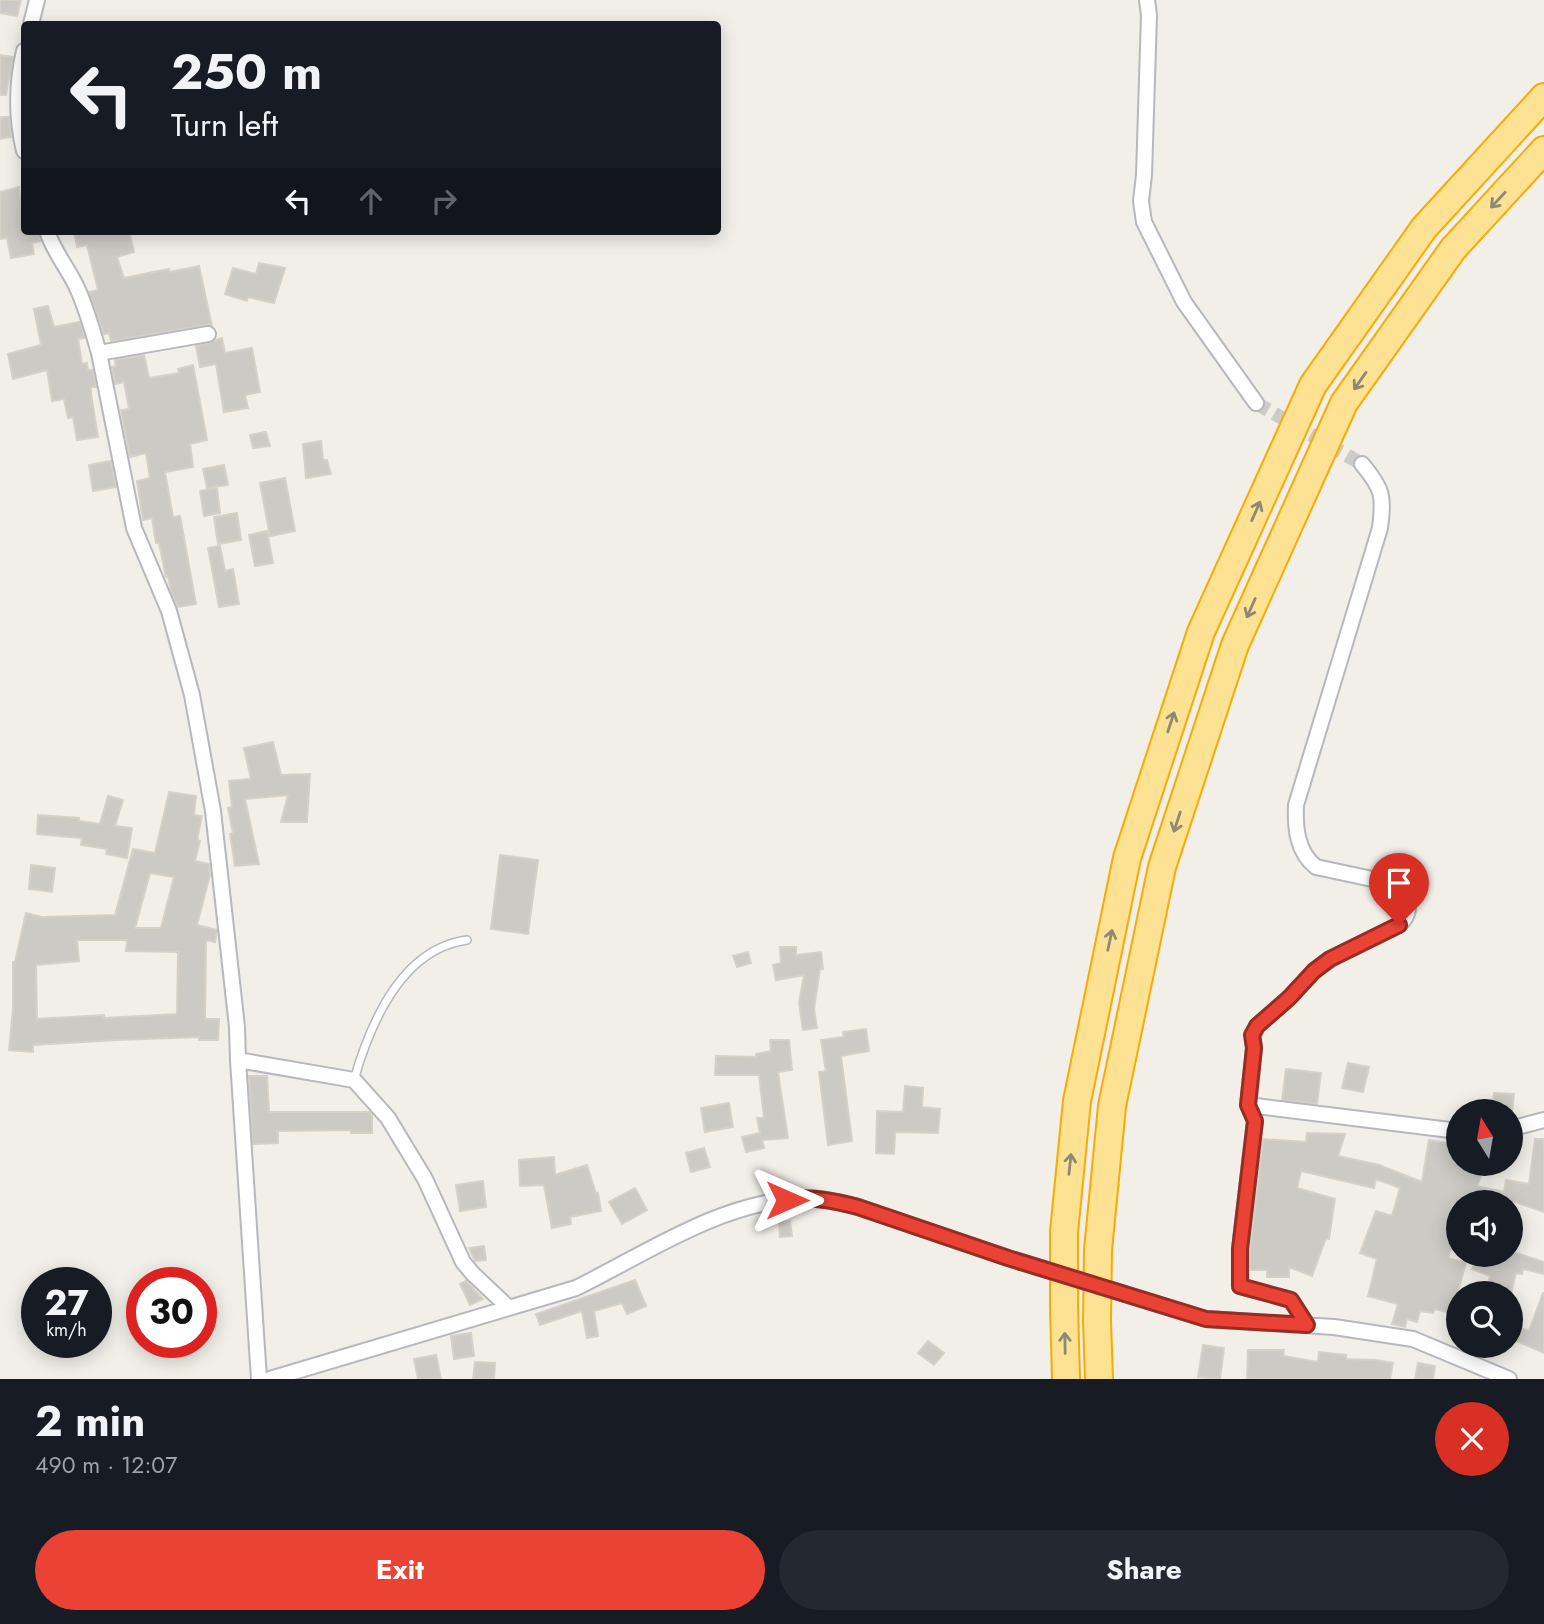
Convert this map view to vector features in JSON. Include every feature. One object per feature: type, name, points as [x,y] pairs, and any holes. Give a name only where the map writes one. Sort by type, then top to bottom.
[{"type":"highway","points":[[1066,1379],[1064,1232],[1077,1101],[1127,858],[1201,632],[1312,385],[1424,228],[1544,97]]},
{"type":"highway","points":[[1099,1379],[1098,1250],[1112,1106],[1162,867],[1235,645],[1344,403],[1453,249],[1544,150]]},
{"type":"street","points":[[32,21],[37,0]]},
{"type":"street","points":[[1147,0],[1149,15],[1141,201],[1144,222],[1184,302],[1256,403]]},
{"type":"street","points":[[21,72],[18,93],[21,138]]},
{"type":"street","points":[[49,235],[77,287],[99,353],[134,528],[169,611],[192,695],[219,859],[237,1027],[259,1379]]},
{"type":"street","points":[[99,353],[208,334]]},
{"type":"street","points":[[1307,1325],[1291,1300],[1240,1286],[1240,1249],[1255,1121],[1248,1105],[1254,1048],[1252,1035],[1257,1026],[1314,971],[1330,959],[1399,925],[1407,918],[1409,906],[1406,894],[1391,883],[1316,867],[1303,851],[1296,821],[1296,805],[1380,528],[1384,499],[1375,479],[1362,464]]},
{"type":"street","points":[[238,1060],[354,1080],[388,1118],[419,1169],[463,1262],[509,1308]]},
{"type":"street","points":[[1248,1105],[1446,1130]]},
{"type":"street","points":[[1523,1126],[1544,1120]]},
{"type":"street","points":[[270,1379],[576,1288],[658,1243],[731,1212],[802,1198],[858,1207],[1008,1258],[1206,1319],[1334,1327],[1413,1339],[1509,1379]]},
{"type":"lane","points":[[354,1080],[377,1016],[395,988],[416,965],[436,951],[457,941],[467,940]]},
{"type":"building","points":[[0,0],[21,0],[17,16],[0,13]]},
{"type":"building","points":[[0,55],[13,57],[6,95],[0,95]]},
{"type":"building","points":[[0,117],[9,117],[11,137],[0,139]]},
{"type":"building","points":[[19,187],[21,235],[39,235],[40,241],[32,243],[34,254],[11,258],[7,238],[0,239],[0,192]]},
{"type":"building","points":[[75,235],[130,235],[134,252],[117,257],[124,278],[199,266],[212,326],[111,341],[109,333],[104,334],[89,292],[98,290],[87,245],[77,247]]},
{"type":"building","points":[[259,263],[285,268],[274,303],[248,297],[247,301],[225,294],[233,268],[256,274]]},
{"type":"building","points":[[48,306],[54,327],[80,322],[85,338],[78,339],[82,364],[87,363],[88,370],[93,370],[96,387],[91,387],[91,394],[98,437],[77,440],[73,417],[68,418],[64,399],[52,401],[47,370],[13,379],[8,354],[41,345],[34,309]]},
{"type":"building","points":[[222,338],[225,353],[252,348],[260,392],[245,395],[248,408],[224,412],[216,364],[200,367],[196,346]]},
{"type":"building","points":[[144,355],[149,378],[179,373],[178,369],[193,365],[207,440],[190,444],[193,467],[165,472],[173,517],[180,516],[196,604],[178,607],[168,576],[166,577],[159,543],[156,543],[152,518],[143,520],[137,481],[150,478],[146,453],[130,457],[121,410],[129,409],[124,382],[115,384],[112,367],[116,366],[115,360]]},
{"type":"building","points":[[266,432],[270,446],[253,448],[250,435]]},
{"type":"building","points":[[321,441],[323,460],[327,460],[331,474],[306,478],[303,444]]},
{"type":"building","points":[[111,461],[116,487],[93,491],[89,465]]},
{"type":"building","points":[[224,465],[228,485],[207,488],[203,469]]},
{"type":"building","points":[[285,478],[295,531],[270,536],[260,483]]},
{"type":"building","points":[[217,488],[220,513],[204,516],[200,491]]},
{"type":"building","points":[[237,513],[241,540],[218,544],[214,517]]},
{"type":"building","points":[[267,531],[273,563],[255,566],[249,535]]},
{"type":"building","points":[[220,546],[225,571],[233,569],[239,604],[219,607],[208,548]]},
{"type":"building","points":[[273,742],[281,775],[310,774],[307,822],[281,822],[288,795],[245,799],[259,864],[235,866],[228,808],[232,807],[229,781],[251,779],[244,748]]},
{"type":"building","points":[[169,792],[196,796],[194,815],[202,816],[195,861],[209,864],[210,875],[197,925],[217,930],[215,942],[206,940],[205,1019],[219,1019],[218,1040],[199,1040],[199,1037],[117,1040],[33,1045],[33,1052],[9,1050],[13,1009],[13,962],[26,913],[42,917],[115,915],[133,849],[155,853]],"holes":[[[150,873],[174,877],[161,928],[135,928]],[[77,940],[127,940],[126,951],[178,952],[177,1014],[37,1019],[36,965],[79,961]]]},
{"type":"building","points":[[108,796],[123,800],[115,826],[132,828],[127,858],[106,854],[107,849],[81,845],[82,838],[37,834],[38,815],[79,818],[79,821],[100,824]]},
{"type":"building","points":[[500,855],[538,860],[528,934],[491,929]]},
{"type":"building","points":[[31,865],[55,868],[52,892],[29,889]]},
{"type":"building","points":[[780,947],[796,947],[796,955],[821,952],[823,969],[820,969],[814,1009],[817,1028],[803,1030],[799,1003],[804,975],[776,980],[773,965],[781,963]]},
{"type":"building","points":[[748,952],[751,963],[737,967],[733,956]]},
{"type":"building","points":[[866,1029],[869,1051],[841,1056],[852,1141],[828,1145],[819,1072],[826,1071],[821,1040],[844,1037],[843,1032]]},
{"type":"building","points":[[770,1040],[789,1040],[792,1070],[778,1072],[788,1138],[762,1140],[764,1148],[746,1152],[742,1137],[760,1133],[757,1118],[764,1118],[759,1075],[715,1075],[716,1056],[756,1057],[756,1054],[771,1051]]},
{"type":"building","points":[[1348,1063],[1369,1067],[1363,1092],[1342,1088]]},
{"type":"building","points":[[1286,1069],[1321,1073],[1317,1104],[1282,1100]]},
{"type":"building","points":[[249,1076],[267,1076],[269,1112],[369,1112],[372,1115],[372,1133],[351,1133],[351,1130],[278,1131],[278,1143],[253,1144]]},
{"type":"building","points":[[905,1086],[923,1088],[922,1107],[940,1109],[938,1133],[895,1132],[894,1154],[876,1153],[877,1111],[903,1112]]},
{"type":"building","points":[[1494,1093],[1514,1094],[1513,1099],[1493,1099]]},
{"type":"building","points":[[729,1103],[733,1127],[705,1132],[701,1108]]},
{"type":"building","points":[[1307,1133],[1345,1134],[1338,1156],[1379,1165],[1422,1182],[1429,1140],[1446,1143],[1446,1176],[1481,1176],[1477,1186],[1495,1190],[1446,1190],[1446,1267],[1465,1267],[1461,1281],[1446,1281],[1446,1312],[1435,1309],[1433,1313],[1420,1311],[1417,1322],[1407,1319],[1405,1327],[1392,1324],[1398,1304],[1368,1296],[1377,1259],[1360,1253],[1376,1211],[1392,1216],[1400,1188],[1376,1179],[1374,1188],[1301,1171],[1297,1188],[1335,1199],[1329,1239],[1326,1238],[1312,1276],[1289,1267],[1289,1277],[1267,1277],[1267,1270],[1250,1270],[1263,1139],[1306,1142]]},
{"type":"building","points":[[1535,1139],[1544,1139],[1544,1212],[1523,1204],[1523,1190],[1504,1190],[1506,1180],[1529,1184]]},
{"type":"building","points":[[704,1148],[710,1167],[691,1172],[686,1153]]},
{"type":"building","points":[[554,1157],[555,1175],[587,1165],[596,1194],[598,1193],[601,1211],[570,1217],[571,1224],[552,1228],[544,1185],[520,1186],[519,1160]]},
{"type":"building","points":[[483,1181],[486,1207],[460,1211],[456,1185]]},
{"type":"building","points":[[635,1188],[647,1210],[622,1224],[609,1202]]},
{"type":"building","points":[[790,1221],[792,1236],[780,1237],[779,1222]]},
{"type":"building","points":[[484,1246],[486,1260],[475,1261],[469,1248]]},
{"type":"building","points":[[1523,1255],[1544,1262],[1544,1274],[1523,1269],[1522,1274],[1516,1273],[1514,1281],[1489,1281],[1490,1276],[1472,1269],[1523,1267]]},
{"type":"building","points":[[635,1280],[646,1306],[627,1314],[622,1303],[594,1311],[598,1336],[587,1338],[582,1311],[540,1325],[536,1314]]},
{"type":"building","points":[[466,1281],[483,1299],[470,1305],[460,1284]]},
{"type":"building","points":[[1544,1293],[1544,1353],[1523,1344],[1523,1329],[1529,1331]]},
{"type":"building","points":[[471,1333],[474,1356],[454,1359],[451,1336]]},
{"type":"building","points":[[928,1341],[944,1353],[934,1365],[918,1353]]},
{"type":"building","points":[[1203,1345],[1224,1348],[1220,1379],[1198,1377]]},
{"type":"building","points":[[1248,1350],[1284,1350],[1283,1356],[1318,1362],[1319,1352],[1346,1355],[1346,1359],[1393,1363],[1390,1379],[1247,1379]]},
{"type":"building","points":[[436,1355],[441,1379],[418,1379],[414,1359]]},
{"type":"building","points":[[475,1362],[495,1363],[494,1379],[473,1379]]},
{"type":"building","points":[[1418,1363],[1435,1366],[1433,1379],[1415,1379]]},
{"type":"tunnel","points":[[1256,403],[1362,464]]},
{"type":"route","points":[[787,1200],[802,1198],[858,1207],[1008,1258],[1206,1319],[1307,1325],[1291,1300],[1240,1286],[1240,1249],[1255,1121],[1248,1105],[1254,1048],[1252,1035],[1262,1019],[1278,1008],[1314,971],[1330,959],[1399,925]]}]
